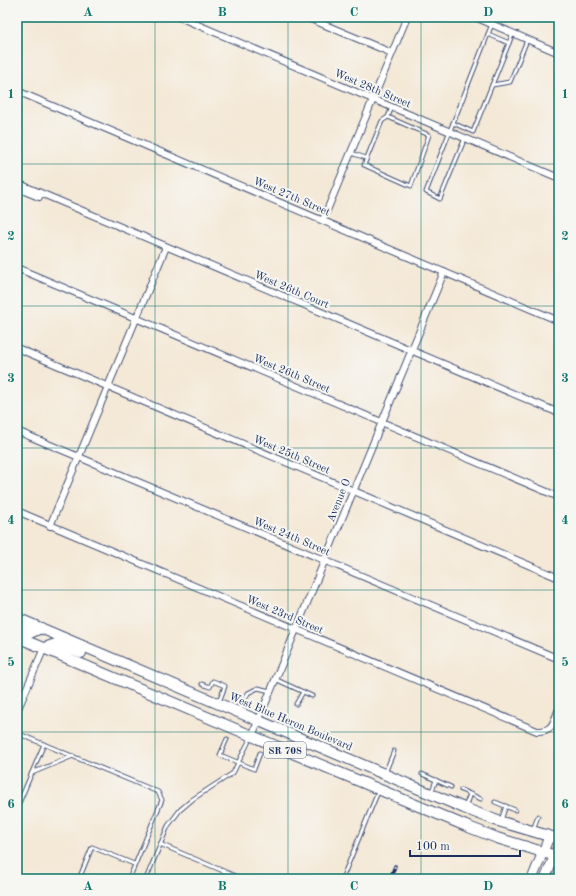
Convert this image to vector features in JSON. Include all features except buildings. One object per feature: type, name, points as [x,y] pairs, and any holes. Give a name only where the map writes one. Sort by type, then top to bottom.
[{"type":"main road","name":"West Blue Heron Boulevard","points":[[17,618],[464,808],[500,822],[554,838]]},
{"type":"main road","points":[[17,628],[30,633],[41,628]]},
{"type":"main road","name":"SR 708","points":[[17,637],[497,838],[557,857]]},
{"type":"main road","points":[[44,648],[56,644],[119,669],[126,665]]},
{"type":"main road","points":[[532,879],[542,853],[554,838]]},
{"type":"main road","points":[[545,879],[557,857],[559,845]]},
{"type":"street","name":"West 28th Street","points":[[179,17],[559,178]]},
{"type":"street","points":[[306,17],[392,54]]},
{"type":"street","points":[[323,220],[407,17]]},
{"type":"street","points":[[475,17],[559,53]]},
{"type":"street","name":"West 27th Street","points":[[17,91],[559,321]]},
{"type":"street","name":"West 26th Court","points":[[17,183],[165,249]]},
{"type":"street","name":"West 26th Court","points":[[17,188],[559,413]]},
{"type":"street","points":[[50,526],[165,249]]},
{"type":"street","name":"West 26th Street","points":[[17,268],[559,497]]},
{"type":"street","name":"Avenue O","points":[[252,736],[444,272]]},
{"type":"street","name":"West 25th Street","points":[[17,348],[559,578]]},
{"type":"street","name":"West 26th Court","points":[[410,352],[559,417]]},
{"type":"street","name":"West 24th Street","points":[[17,430],[559,659]]},
{"type":"street","name":"West 23rd Street","points":[[17,512],[537,731],[547,731],[551,728],[559,709]]},
{"type":"street","points":[[17,711],[44,648]]},
{"type":"lane","points":[[492,24],[426,192],[440,199],[467,139],[473,132],[513,33]]},
{"type":"lane","points":[[488,34],[509,43]]},
{"type":"lane","points":[[492,85],[510,82],[527,39]]},
{"type":"lane","points":[[388,117],[429,135],[411,186],[364,166],[382,121],[388,117],[392,107]]},
{"type":"lane","points":[[453,123],[473,132]]},
{"type":"lane","points":[[351,152],[366,158]]},
{"type":"lane","points":[[275,679],[312,696]]},
{"type":"lane","points":[[202,684],[210,687],[213,681],[225,686],[218,703]]},
{"type":"lane","points":[[239,712],[248,692],[258,688],[270,691]]},
{"type":"lane","points":[[296,704],[303,692]]},
{"type":"lane","points":[[17,733],[158,792],[162,800],[129,879]]},
{"type":"lane","points":[[146,879],[168,826],[180,810],[193,799],[233,773],[237,762],[252,736]]},
{"type":"lane","points":[[227,739],[220,755],[254,769],[260,753]]},
{"type":"lane","points":[[17,808],[44,744]]},
{"type":"lane","points":[[384,774],[394,751]]},
{"type":"lane","points":[[32,773],[73,756]]},
{"type":"lane","points":[[422,774],[451,786]]},
{"type":"lane","points":[[431,794],[436,780]]},
{"type":"lane","points":[[342,879],[379,789]]},
{"type":"lane","points":[[461,790],[481,799]]},
{"type":"lane","points":[[464,808],[470,794]]},
{"type":"lane","points":[[495,802],[515,810]]},
{"type":"lane","points":[[500,822],[506,806]]},
{"type":"lane","points":[[533,832],[538,816]]},
{"type":"lane","points":[[160,844],[242,879]]},
{"type":"lane","points":[[79,879],[92,847],[134,864]]},
{"type":"railway","points":[[390,879],[395,866]]}]
